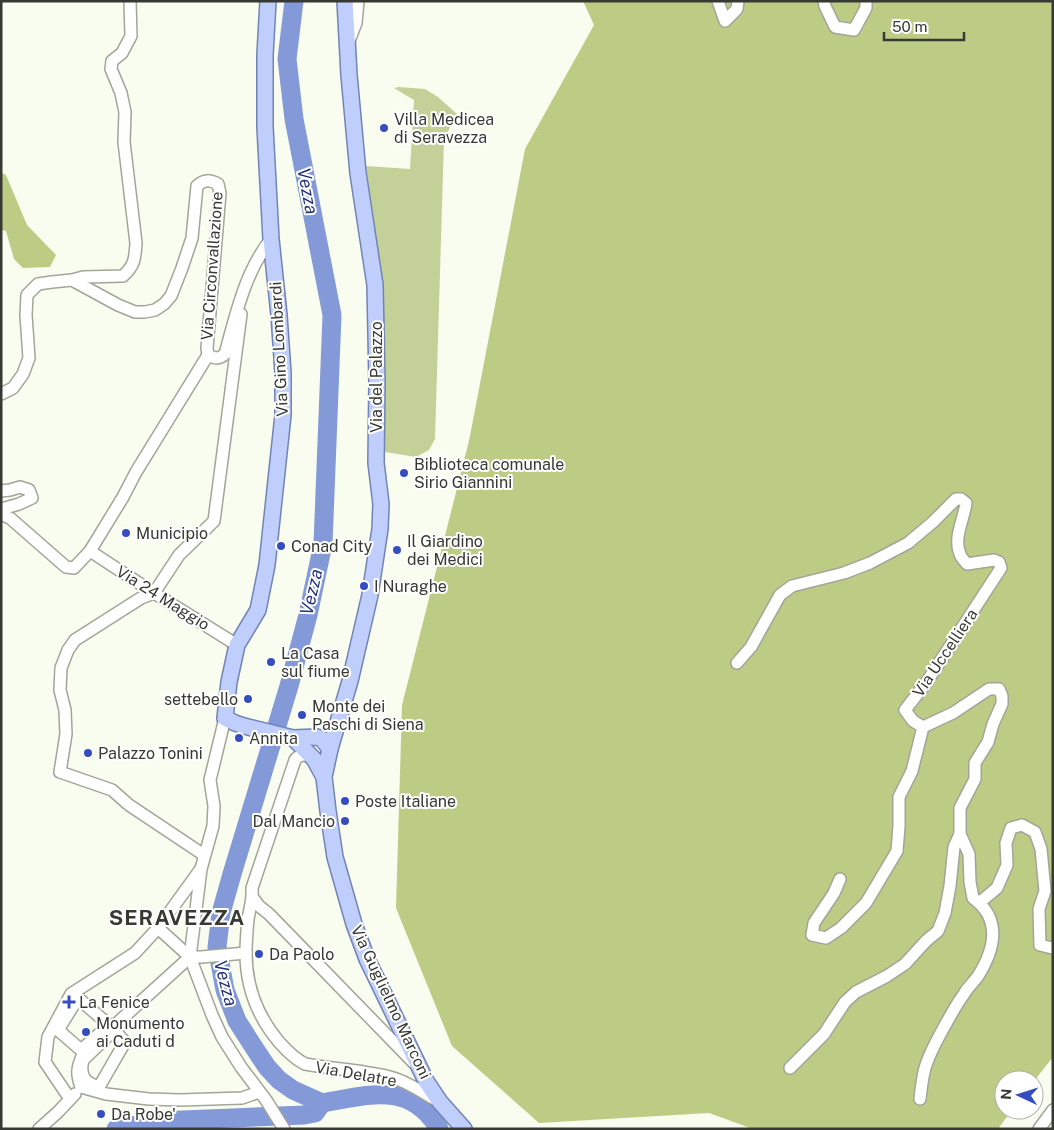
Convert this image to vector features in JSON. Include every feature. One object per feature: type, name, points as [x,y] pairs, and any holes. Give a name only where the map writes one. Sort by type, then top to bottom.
[{"type":"main road","name":"Via Gino Lombardi","points":[[225,718],[229,682],[237,644],[258,610],[267,565],[284,415],[283,372],[271,240],[265,127],[265,55],[268,1]]},
{"type":"main road","name":"Via del Palazzo","points":[[324,777],[330,749],[350,681],[370,595],[380,529],[381,504],[376,463],[375,285],[358,173],[349,75],[345,1]]},
{"type":"main road","points":[[225,718],[255,729],[293,738],[322,739],[330,749],[322,755],[311,755]]},
{"type":"main road","points":[[293,738],[311,755],[324,777]]},
{"type":"main road","name":"Via Guglielmo Marconi","points":[[324,777],[335,857],[354,924],[367,959],[426,1081],[440,1102],[464,1129]]},
{"type":"street","points":[[1,394],[13,388],[23,374],[29,358],[26,315],[27,295],[38,284],[83,277],[123,276],[130,269],[135,259],[136,243],[124,142],[125,112],[121,93],[111,69],[112,61],[122,53],[131,36],[130,1]]},
{"type":"street","points":[[348,43],[356,23],[358,1]]},
{"type":"street","points":[[718,1],[725,22],[737,9],[738,1]]},
{"type":"street","points":[[824,1],[835,27],[854,30],[866,8],[866,1]]},
{"type":"street","name":"Via Circonvallazione","points":[[72,280],[135,312],[155,310],[164,304],[172,296],[192,238],[197,186],[201,182],[210,180],[218,184],[220,202],[207,348],[208,355],[214,358],[221,358],[225,354],[239,303]]},
{"type":"street","points":[[204,855],[129,805],[112,790],[60,772],[66,734],[65,710],[60,690],[61,668],[68,650],[75,640],[141,598],[154,593],[179,555],[214,521],[242,316],[239,303],[260,253],[271,240]]},
{"type":"street","points":[[1,491],[20,487],[28,490],[32,498],[5,508],[5,516],[10,518],[66,567],[74,568],[90,550],[208,355]]},
{"type":"street","name":"Via Uccelliera","points":[[737,664],[751,647],[780,595],[792,586],[844,573],[870,563],[908,543],[956,499],[961,499],[966,503],[957,536],[960,554],[967,564],[994,560],[999,562],[1001,568],[926,683],[905,710],[913,721],[922,727],[953,713],[989,689],[999,689],[1002,696],[1002,704],[993,724],[988,742],[975,763],[975,779],[960,808],[960,834],[970,854],[972,898],[979,903]]},
{"type":"street","name":"Via 24 Maggio","points":[[90,550],[154,593],[237,644]]},
{"type":"street","points":[[225,718],[210,780],[214,806],[213,826],[201,869],[196,957],[212,1015],[222,1037],[283,1128]]},
{"type":"street","points":[[840,879],[834,893],[814,923],[812,935],[826,938],[841,928],[866,903],[897,852],[899,826],[898,797],[912,770],[922,727]]},
{"type":"street","name":"Via Delatre","points":[[311,755],[302,755],[295,760],[252,888],[253,898],[242,953],[256,1006],[271,1033],[297,1060],[306,1064],[391,1077],[440,1102]]},
{"type":"street","points":[[920,1099],[924,1071],[935,1046],[963,994],[978,976],[989,955],[993,939],[993,926],[988,913],[979,903],[997,888],[1007,865],[1006,843],[1012,828],[1022,825],[1035,832],[1041,849],[1045,891],[1039,909],[1040,945],[1053,947]]},
{"type":"street","points":[[790,1068],[824,1034],[845,1002],[856,992],[888,976],[905,964],[938,931],[945,913],[954,847],[960,834]]},
{"type":"street","points":[[70,1099],[45,1062],[48,1037],[71,994],[135,953],[158,928],[201,869]]},
{"type":"street","points":[[253,898],[421,1070]]},
{"type":"street","points":[[158,928],[196,957]]},
{"type":"street","points":[[81,1087],[77,1068],[83,1054],[196,957],[242,953]]},
{"type":"street","points":[[78,998],[109,1025],[81,1050],[58,1030],[78,998]]},
{"type":"street","points":[[114,1030],[125,1042],[100,1087],[86,1081],[82,1074],[82,1065],[86,1056],[114,1030]]},
{"type":"street","points":[[38,1129],[58,1112],[81,1087]]},
{"type":"street","points":[[81,1087],[106,1094],[180,1100],[263,1096]]},
{"type":"street","points":[[1039,1129],[1053,1110]]},
{"type":"green space","points":[[583,1],[1053,1],[1053,1057],[1043,1070],[994,1070],[994,1120],[1005,1120],[998,1129],[753,1129],[709,1113],[539,1123],[452,1046],[396,908],[402,705],[469,441],[525,149],[594,25]]},
{"type":"green space","points":[[394,88],[425,89],[438,97],[457,114],[444,139],[435,439],[429,450],[416,457],[385,452],[382,447],[380,282],[366,166],[410,169],[414,100]]},
{"type":"green space","points":[[1,173],[6,175],[27,225],[56,255],[50,267],[23,268],[14,259],[6,231],[1,230]]},
{"type":"waterway","name":"Vezza","points":[[294,1],[287,59],[294,119],[332,315],[323,544],[308,615],[289,686],[221,913],[217,947],[225,990],[237,1021],[267,1067],[279,1080],[293,1090],[322,1103]]},
{"type":"waterway","points":[[322,1103],[372,1095],[402,1098],[415,1104],[428,1114],[439,1129]]},
{"type":"waterway","points":[[116,1129],[158,1121],[304,1115],[315,1113],[322,1103]]},
{"type":"place","name":"Villa Medicea di Seravezza","points":[[384,128]]},
{"type":"place","name":"Biblioteca comunale Sirio Giannini","points":[[404,473]]},
{"type":"place","name":"Municipio","points":[[126,533]]},
{"type":"place","name":"Conad City","points":[[281,546]]},
{"type":"place","name":"Il Giardino dei Medici","points":[[397,550]]},
{"type":"place","name":"I Nuraghe","points":[[364,586]]},
{"type":"place","name":"La Casa sul fiume","points":[[271,662]]},
{"type":"place","name":"settebello","points":[[248,699]]},
{"type":"place","name":"Monte dei Paschi di Siena","points":[[302,715]]},
{"type":"place","name":"Annita","points":[[239,738]]},
{"type":"place","name":"Palazzo Tonini","points":[[88,753]]},
{"type":"place","name":"Poste Italiane","points":[[345,801]]},
{"type":"place","name":"Dal Mancio","points":[[345,821]]},
{"type":"place","name":"Da Paolo","points":[[259,954]]},
{"type":"place","name":"La Fenice","points":[[69,1002]]},
{"type":"place","name":"Monumento ai Caduti d","points":[[86,1032]]},
{"type":"place","name":"Da Robe'","points":[[101,1114]]},
{"type":"district","name":"SERAVEZZA","points":[[177,917]]}]
